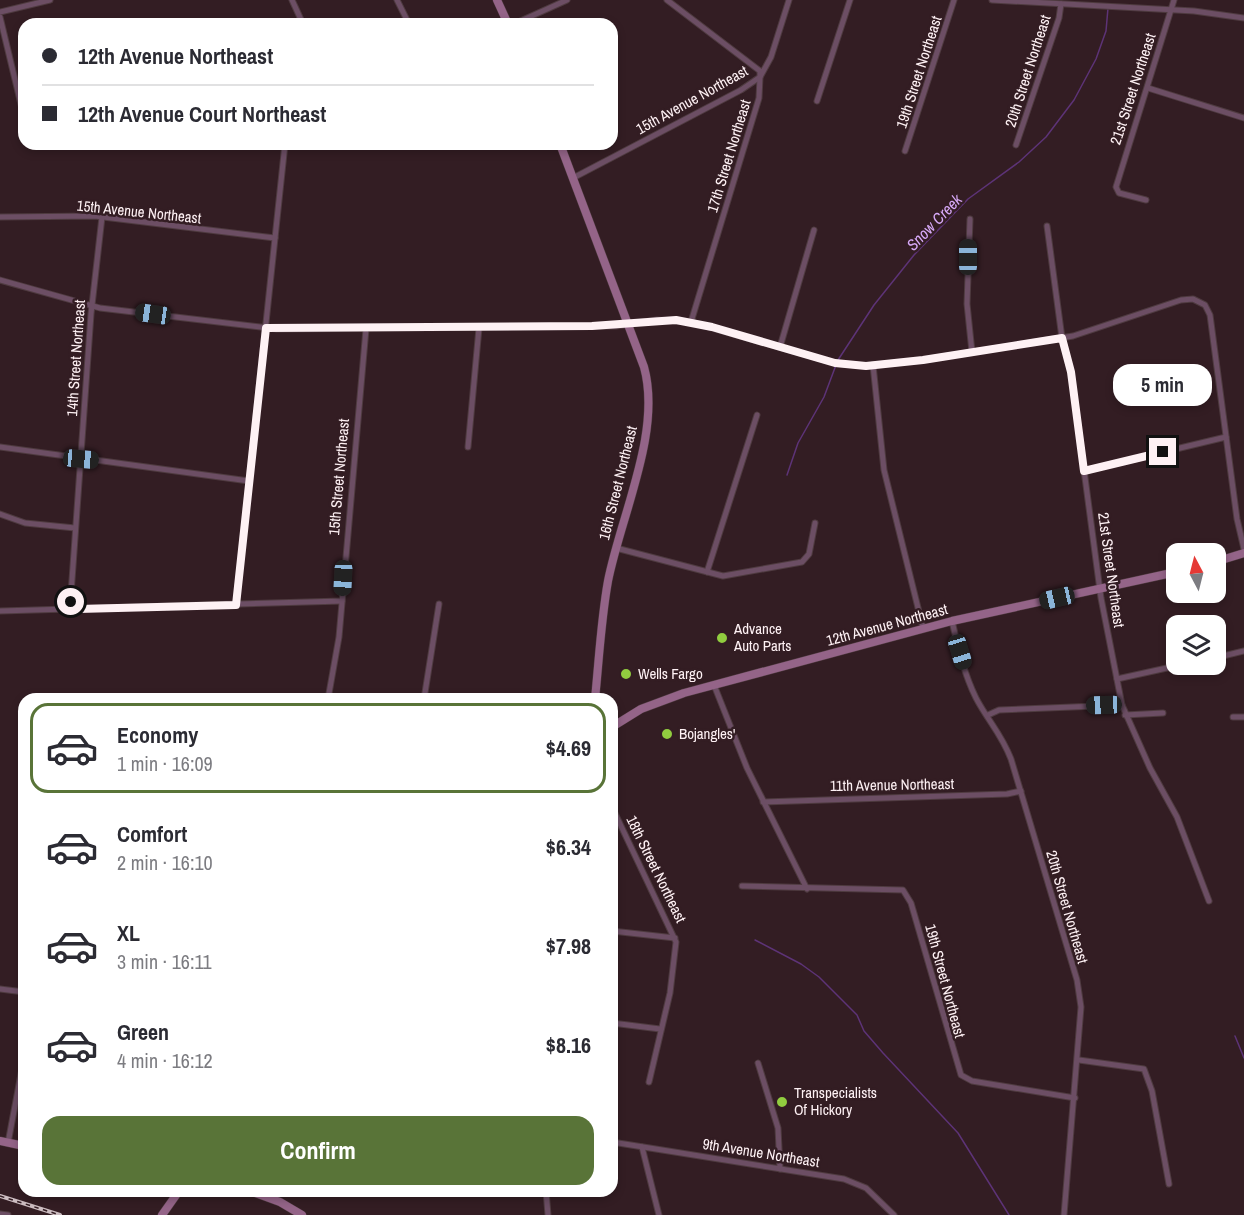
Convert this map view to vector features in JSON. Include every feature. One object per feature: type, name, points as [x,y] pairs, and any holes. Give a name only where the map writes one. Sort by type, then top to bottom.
[{"type":"main road","points":[[497,0],[505,18]]},
{"type":"main road","name":"16th Street Northeast","points":[[562,150],[646,377],[649,413],[643,450],[616,548],[604,607],[596,693]]},
{"type":"main road","points":[[1226,558],[1244,551]]},
{"type":"main road","name":"12th Avenue Northeast","points":[[618,723],[660,700],[923,628],[1166,574]]},
{"type":"main road","points":[[618,717],[628,716]]},
{"type":"main road","points":[[162,1215],[175,1197]]},
{"type":"main road","points":[[272,1197],[302,1215]]},
{"type":"street","points":[[0,12],[50,0]]},
{"type":"street","points":[[292,0],[300,18]]},
{"type":"street","points":[[397,0],[406,18]]},
{"type":"street","points":[[527,18],[567,0]]},
{"type":"street","points":[[667,0],[760,71],[760,76]]},
{"type":"street","name":"17th Street Northeast","points":[[691,322],[759,98],[760,76],[771,57],[789,0]]},
{"type":"street","points":[[817,101],[850,0]]},
{"type":"street","name":"19th Street Northeast","points":[[905,151],[954,0]]},
{"type":"street","points":[[992,0],[1172,9],[1244,18]]},
{"type":"street","name":"21st Street Northeast","points":[[1146,200],[1119,193],[1116,187],[1174,0]]},
{"type":"street","name":"20th Street Northeast","points":[[1016,145],[1059,18],[1061,4]]},
{"type":"street","points":[[0,17],[18,80]]},
{"type":"street","name":"15th Avenue Northeast","points":[[573,178],[741,90],[760,76]]},
{"type":"street","points":[[1148,88],[1244,118]]},
{"type":"street","points":[[236,605],[284,150]]},
{"type":"street","name":"15th Avenue Northeast","points":[[0,218],[102,217],[275,238]]},
{"type":"street","name":"14th Street Northeast","points":[[70,608],[92,306],[102,217]]},
{"type":"street","points":[[969,219],[967,304],[972,352]]},
{"type":"street","name":"21st Street Northeast","points":[[1047,226],[1062,338],[1071,372],[1101,588],[1122,705],[1150,768],[1177,817],[1209,901]]},
{"type":"street","points":[[780,347],[814,230]]},
{"type":"street","points":[[0,280],[92,306],[266,328],[479,328],[657,320],[691,322],[835,363],[873,365],[1062,338],[1180,300],[1193,300],[1202,303],[1209,315],[1237,519],[1244,551]]},
{"type":"street","points":[[468,447],[479,328]]},
{"type":"street","name":"15th Street Northeast","points":[[329,693],[342,601],[366,329]]},
{"type":"street","points":[[873,365],[884,470],[923,628]]},
{"type":"street","points":[[707,573],[757,415]]},
{"type":"street","points":[[1084,471],[1226,437]]},
{"type":"street","points":[[0,447],[73,455],[81,459],[249,481]]},
{"type":"street","points":[[0,514],[25,524],[75,528]]},
{"type":"street","points":[[616,548],[707,573],[730,576],[799,564],[808,557],[814,523]]},
{"type":"street","points":[[0,611],[342,601]]},
{"type":"street","points":[[425,693],[439,604]]},
{"type":"street","name":"20th Street Northeast","points":[[952,621],[970,685],[1005,743],[1077,980],[1082,1007],[1064,1215]]},
{"type":"street","points":[[1226,655],[1244,651]]},
{"type":"street","points":[[1118,680],[1166,669]]},
{"type":"street","points":[[714,685],[735,742],[807,889],[742,886]]},
{"type":"street","points":[[988,715],[999,710],[1122,705]]},
{"type":"street","points":[[1125,715],[1163,713]]},
{"type":"street","points":[[1233,717],[1244,717]]},
{"type":"street","name":"11th Avenue Northeast","points":[[763,802],[1007,794],[1021,791]]},
{"type":"street","name":"18th Street Northeast","points":[[618,819],[675,938],[673,979],[649,1082]]},
{"type":"street","name":"19th Street Northeast","points":[[807,889],[882,887],[905,892],[911,903],[956,1065],[962,1076],[972,1081],[1075,1098]]},
{"type":"street","points":[[618,932],[675,938]]},
{"type":"street","points":[[0,989],[18,991]]},
{"type":"street","points":[[618,1024],[660,1029]]},
{"type":"street","points":[[1079,1060],[1144,1070],[1152,1091],[1168,1184]]},
{"type":"street","points":[[758,1063],[778,1128],[780,1169]]},
{"type":"street","points":[[4,1142],[18,1086]]},
{"type":"street","name":"9th Avenue Northeast","points":[[618,1143],[836,1177],[859,1184],[878,1197],[894,1215]]},
{"type":"street","points":[[642,1147],[659,1215]]},
{"type":"street","points":[[547,1197],[549,1215]]},
{"type":"street","points":[[0,1214],[8,1215]]},
{"type":"waterway","name":"Snow Creek","points":[[838,360],[874,305],[914,255],[968,199],[1019,162],[1046,137],[1074,100],[1096,59],[1106,31],[1108,8]]},
{"type":"waterway","name":"Snow Creek","points":[[787,475],[798,443],[824,397],[836,365]]},
{"type":"waterway","points":[[755,940],[801,964],[819,977],[857,1015],[864,1031],[958,1133],[1009,1215]]},
{"type":"waterway","points":[[1235,1036],[1244,1058]]},
{"type":"railway","points":[[0,1196],[60,1215]]},
{"type":"place","name":"Advance Auto Parts","points":[[722,638]]},
{"type":"place","name":"Wells Fargo","points":[[626,674]]},
{"type":"place","name":"Bojangles'","points":[[667,734]]},
{"type":"place","name":"Transpecialists Of Hickory","points":[[782,1102]]},
{"type":"route","points":[[71,602],[70,608],[78,609],[236,605],[266,328],[344,330],[592,326],[676,320],[712,327],[835,363],[866,366],[923,360],[1062,338],[1071,372],[1084,471],[1163,452]]}]
